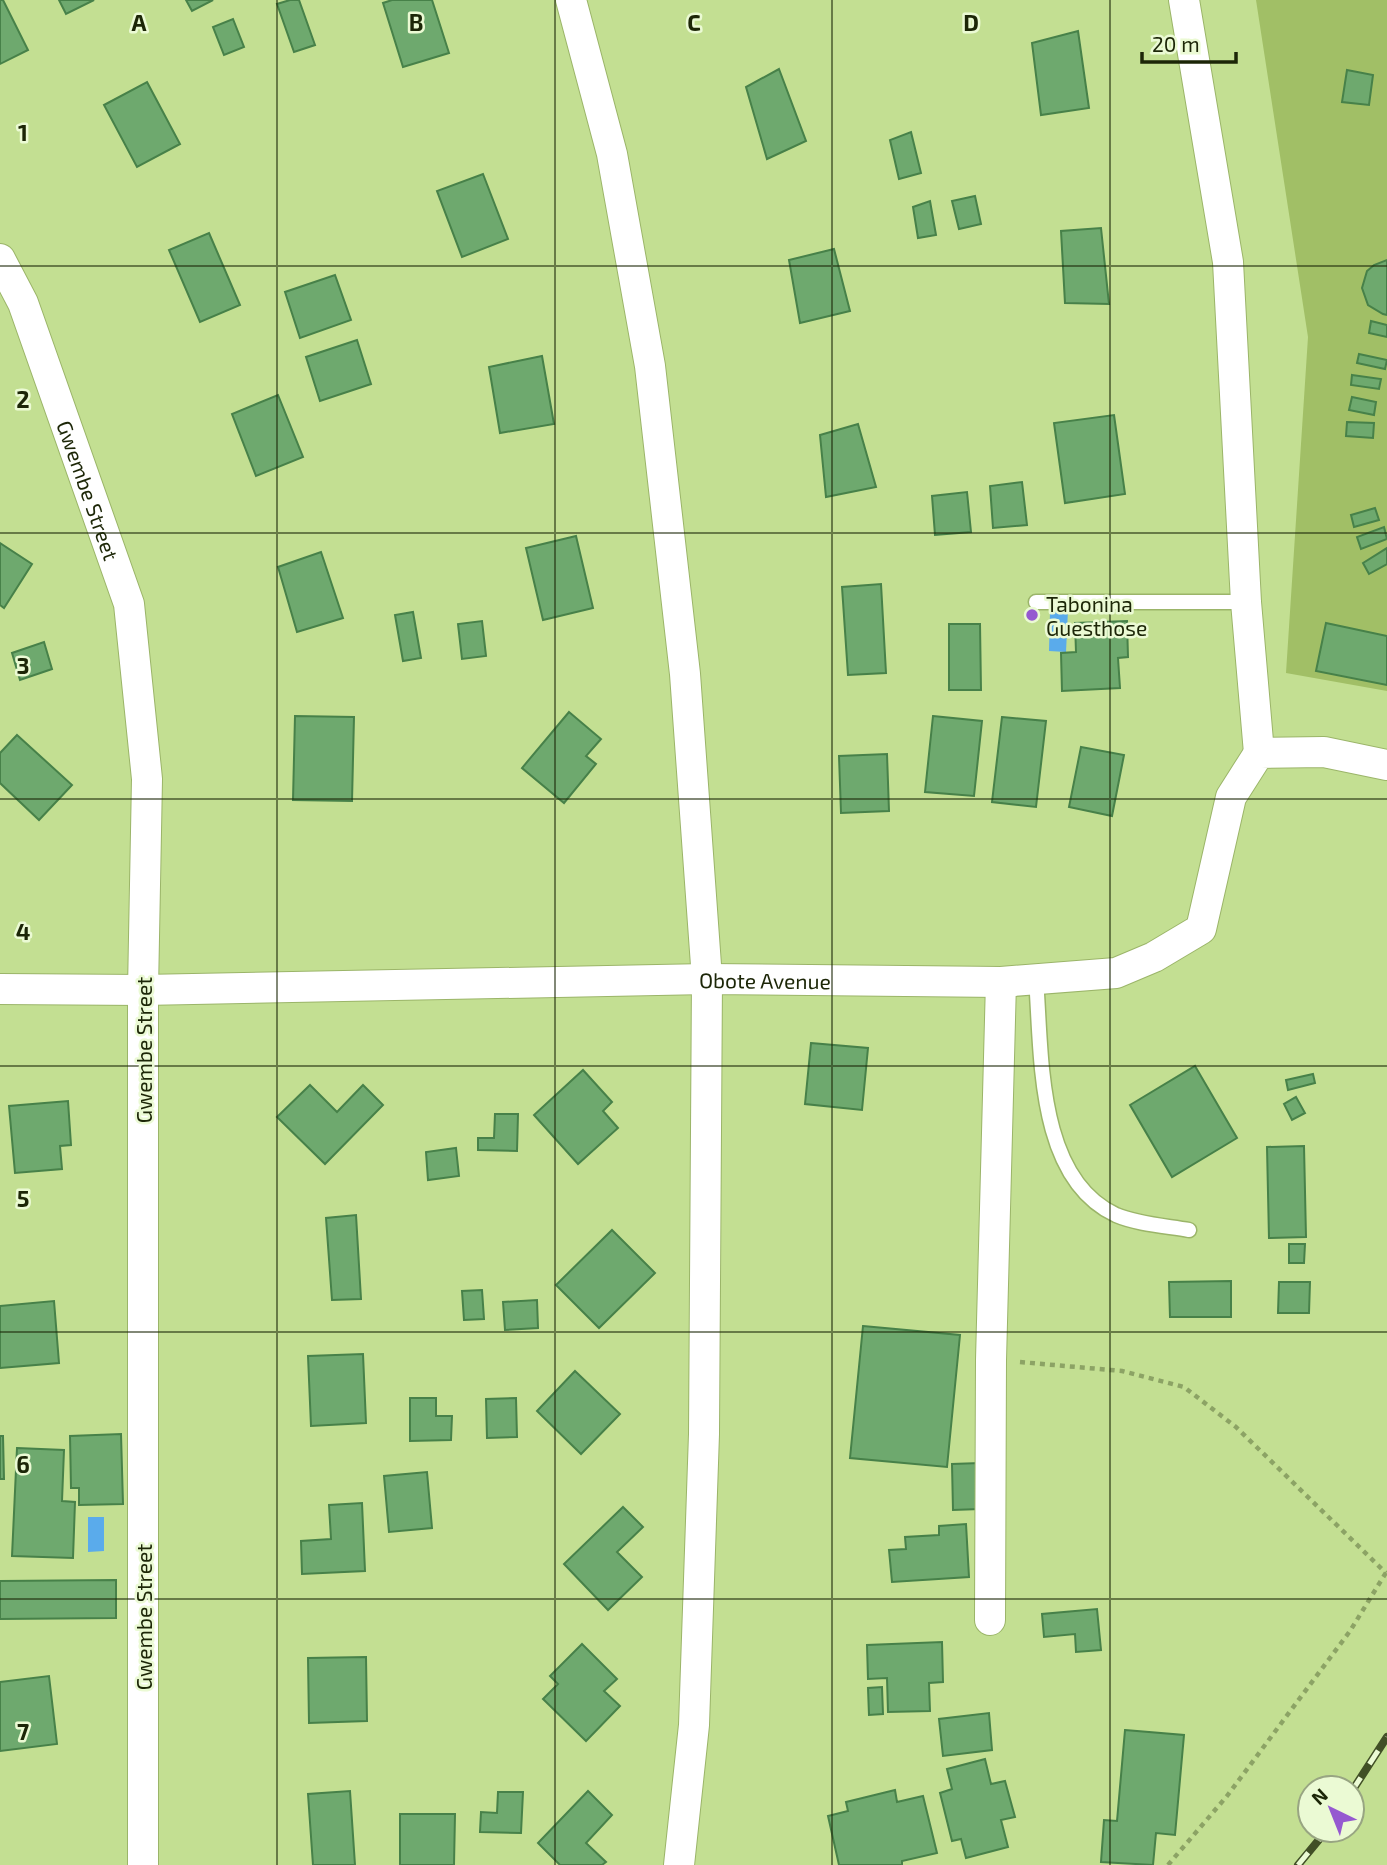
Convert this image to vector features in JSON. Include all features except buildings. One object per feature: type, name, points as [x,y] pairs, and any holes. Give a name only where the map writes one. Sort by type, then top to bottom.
[{"type":"street","points":[[571,0],[612,155],[650,366],[685,674],[708,979],[704,1434],[694,1725],[679,1865]]},
{"type":"street","points":[[1184,0],[1228,262],[1246,602],[1259,753],[1324,751],[1387,765]]},
{"type":"street","name":"Gwembe Street","points":[[0,259],[23,303],[128,604],[146,779],[143,989],[142,1865]]},
{"type":"street","name":"Obote Avenue","points":[[0,989],[708,979],[1001,982],[1116,972],[1154,957],[1200,929],[1231,797],[1259,753]]},
{"type":"street","points":[[990,1620],[991,1360],[1001,982]]},
{"type":"lane","points":[[1036,602],[1246,602]]},
{"type":"lane","points":[[1036,979],[1047,1110],[1068,1169],[1079,1189],[1102,1208],[1119,1216],[1189,1230]]},
{"type":"path","points":[[991,1360],[1122,1371],[1184,1387],[1236,1427],[1386,1572],[1350,1631],[1227,1796],[1168,1865]]},
{"type":"green space","points":[[1256,0],[1387,0],[1387,691],[1286,673],[1308,337]]},
{"type":"water","points":[[1068,610],[1066,652],[1049,651],[1050,612]]},
{"type":"water","points":[[88,1517],[104,1517],[104,1551],[88,1552]]},
{"type":"railway","points":[[1363,1774],[1387,1737]]},
{"type":"railway","points":[[1298,1865],[1315,1844]]},
{"type":"place","name":"Tabonina Guesthose","points":[[1032,615]]}]
